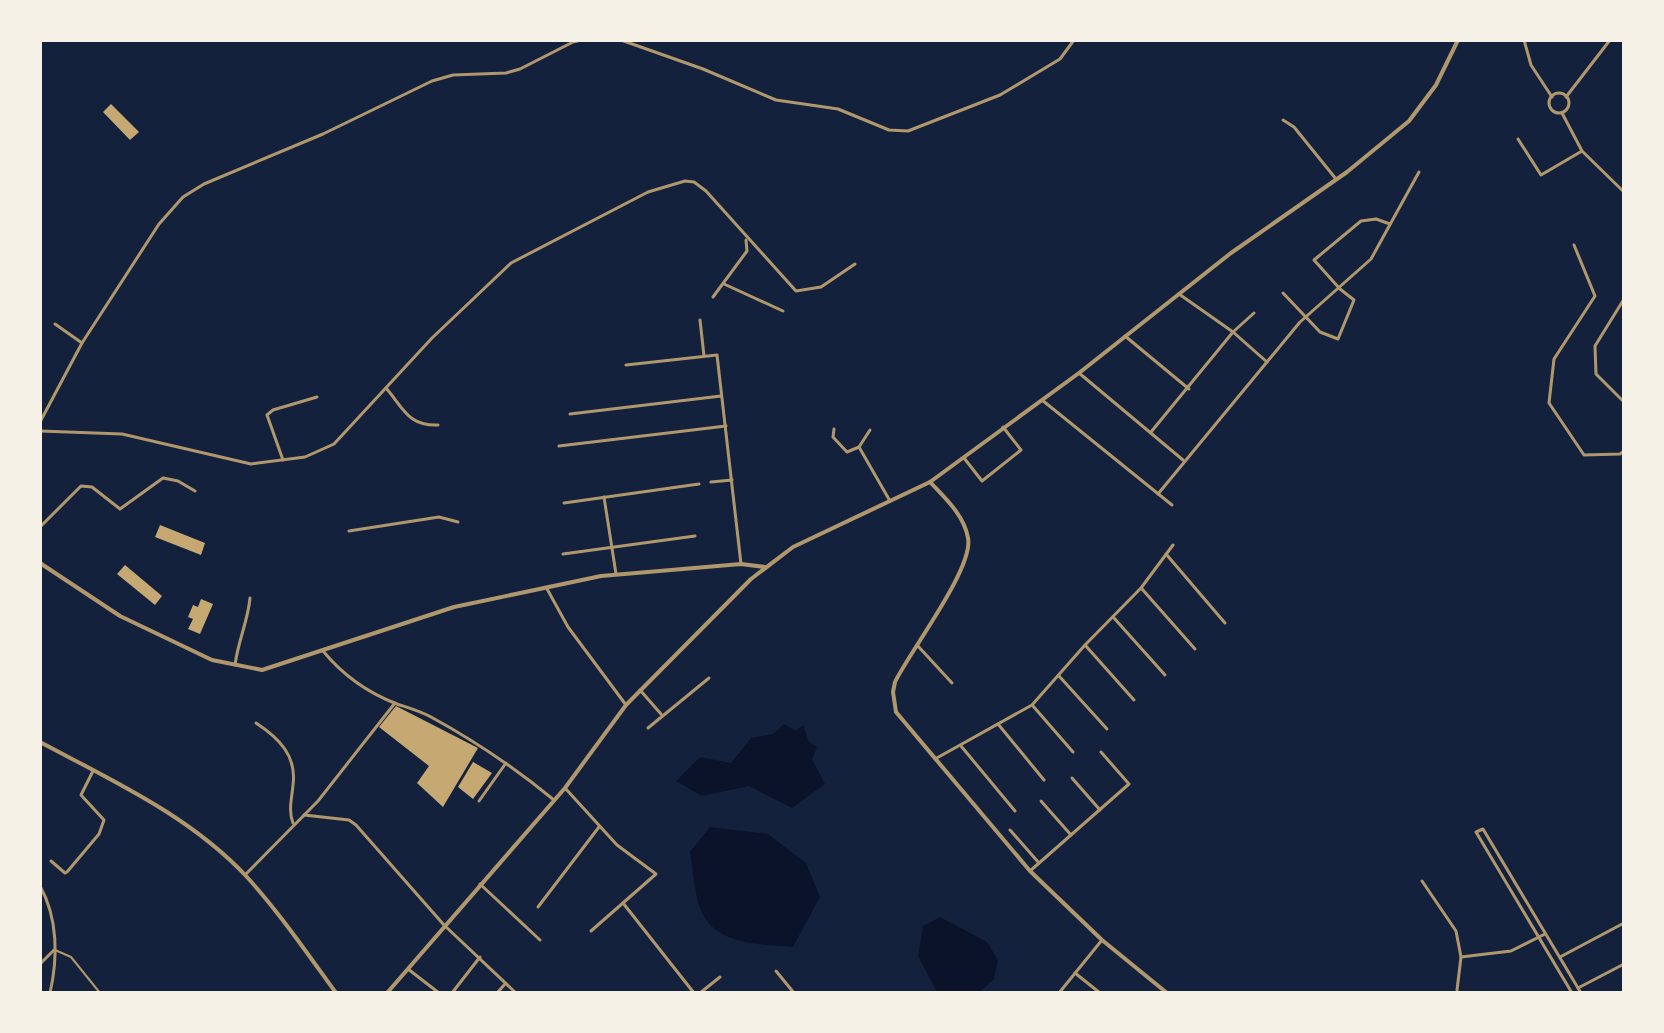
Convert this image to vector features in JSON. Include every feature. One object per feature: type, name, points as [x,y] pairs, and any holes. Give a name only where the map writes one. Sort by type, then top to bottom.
[{"type":"street","points":[[40,422],[82,343],[159,224],[183,197],[204,184],[323,134],[432,81],[453,75],[506,73],[581,40]]},
{"type":"street","points":[[621,40],[703,69],[776,100],[838,109],[889,130],[908,131],[1000,95],[1060,59],[1074,40]]},
{"type":"street","points":[[387,993],[565,788],[626,705],[727,601],[765,567],[793,547],[930,482],[1079,373],[1231,253],[1336,179],[1409,121],[1436,85],[1458,40]]},
{"type":"street","points":[[1524,40],[1531,65],[1552,97]]},
{"type":"street","points":[[1562,113],[1568,107],[1566,97],[1610,40]]},
{"type":"street","points":[[1566,97],[1560,94],[1552,97],[1549,102],[1552,109],[1562,113],[1582,151],[1624,192]]},
{"type":"street","points":[[1283,120],[1294,127],[1336,179]]},
{"type":"street","points":[[1518,139],[1541,175],[1582,151]]},
{"type":"street","points":[[1158,494],[1183,460],[1305,319],[1371,259],[1419,172]]},
{"type":"street","points":[[40,431],[122,434],[251,464],[305,457],[334,444],[432,338],[511,263],[648,192],[685,181],[694,182],[706,191],[796,291],[821,287],[855,264]]},
{"type":"street","points":[[1283,293],[1320,332],[1338,339],[1354,300],[1314,260],[1361,221],[1376,219],[1390,224]]},
{"type":"street","points":[[713,297],[747,251],[746,237]]},
{"type":"street","points":[[1574,245],[1595,296],[1554,359],[1549,403],[1584,455],[1620,454],[1624,451]]},
{"type":"street","points":[[724,284],[783,311]]},
{"type":"street","points":[[1179,294],[1233,332],[1267,362]]},
{"type":"street","points":[[1624,299],[1595,346],[1596,374],[1624,402]]},
{"type":"street","points":[[1151,432],[1233,332],[1254,313]]},
{"type":"street","points":[[700,320],[704,356]]},
{"type":"street","points":[[55,324],[82,343]]},
{"type":"street","points":[[1125,336],[1189,389]]},
{"type":"street","points":[[626,365],[717,355],[741,564]]},
{"type":"street","points":[[1079,373],[1183,460]]},
{"type":"street","points":[[386,388],[412,420],[423,425],[438,425]]},
{"type":"street","points":[[570,414],[722,396]]},
{"type":"street","points":[[283,460],[267,415],[273,410],[317,397]]},
{"type":"street","points":[[1042,400],[1172,505]]},
{"type":"street","points":[[559,446],[726,426]]},
{"type":"street","points":[[963,457],[982,481],[1021,450],[1003,427]]},
{"type":"street","points":[[834,429],[833,437],[847,452],[859,447],[870,430]]},
{"type":"street","points":[[859,447],[890,501]]},
{"type":"street","points":[[40,527],[81,486],[92,487],[120,509],[163,478],[178,481],[195,491]]},
{"type":"street","points":[[711,482],[732,480]]},
{"type":"street","points":[[930,482],[953,507],[963,524],[969,550],[954,583],[895,682],[893,703],[902,722],[1030,871],[1102,940],[1167,993]]},
{"type":"street","points":[[564,503],[699,484]]},
{"type":"street","points":[[604,497],[616,574]]},
{"type":"street","points":[[349,531],[439,517],[458,522]]},
{"type":"street","points":[[563,554],[695,536]]},
{"type":"street","points":[[934,760],[1032,705],[1141,588],[1173,545]]},
{"type":"street","points":[[1166,554],[1225,623]]},
{"type":"street","points":[[40,563],[120,616],[212,660],[262,670],[454,607],[546,587],[616,574],[741,564],[765,567]]},
{"type":"street","points":[[546,587],[568,627],[626,705]]},
{"type":"street","points":[[1141,588],[1195,649]]},
{"type":"street","points":[[235,665],[250,598]]},
{"type":"street","points":[[1113,617],[1165,675]]},
{"type":"street","points":[[916,644],[952,683]]},
{"type":"street","points":[[1085,645],[1134,700]]},
{"type":"street","points":[[323,651],[341,673],[469,738],[554,800]]},
{"type":"street","points":[[1058,675],[1107,729]]},
{"type":"street","points":[[648,728],[709,678]]},
{"type":"street","points":[[640,690],[662,715]]},
{"type":"street","points":[[245,875],[318,801],[395,703]]},
{"type":"street","points":[[1032,705],[1073,752]]},
{"type":"street","points":[[256,723],[269,731],[288,753],[294,775],[290,807],[294,824]]},
{"type":"street","points":[[998,724],[1044,780]]},
{"type":"street","points":[[40,742],[153,804],[212,844],[245,875],[289,928],[336,993]]},
{"type":"street","points":[[960,745],[1015,811]]},
{"type":"street","points":[[1030,871],[1129,784],[1101,752]]},
{"type":"street","points":[[479,801],[506,763]]},
{"type":"street","points":[[51,861],[67,872],[99,834],[104,820],[81,795],[93,771]]},
{"type":"street","points":[[1072,778],[1100,810]]},
{"type":"street","points":[[565,788],[617,845],[656,874],[591,931]]},
{"type":"street","points":[[1041,801],[1071,835]]},
{"type":"street","points":[[304,815],[349,820],[356,825],[444,925],[516,993]]},
{"type":"street","points":[[538,907],[599,827]]},
{"type":"street","points":[[1572,993],[1476,832],[1483,829],[1580,991],[1624,964]]},
{"type":"street","points":[[1010,830],[1039,863]]},
{"type":"street","points":[[1422,881],[1456,931],[1461,957],[1457,990]]},
{"type":"street","points":[[480,884],[540,940]]},
{"type":"street","points":[[40,886],[53,914],[50,993]]},
{"type":"street","points":[[623,903],[694,993]]},
{"type":"street","points":[[1560,957],[1624,923]]},
{"type":"street","points":[[1461,957],[1511,951],[1546,934]]},
{"type":"street","points":[[1059,993],[1102,940]]},
{"type":"street","points":[[40,964],[54,950]]},
{"type":"street","points":[[452,993],[480,957]]},
{"type":"street","points":[[408,969],[439,993]]},
{"type":"street","points":[[776,971],[792,992]]},
{"type":"street","points":[[1075,973],[1100,993]]},
{"type":"street","points":[[700,993],[720,977]]},
{"type":"street","points":[[497,993],[505,984]]},
{"type":"lane","points":[[54,950],[71,957],[100,993]]},
{"type":"water","points":[[784,724],[796,731],[803,725],[809,742],[817,747],[812,759],[825,784],[792,808],[749,786],[702,796],[676,781],[700,757],[731,763],[751,738],[773,734]]},
{"type":"water","points":[[710,827],[768,834],[806,863],[820,897],[793,947],[739,941],[716,930],[707,920],[698,901],[690,852]]},
{"type":"water","points":[[940,917],[987,942],[998,960],[994,979],[979,993],[940,993],[918,956],[923,926]]},
{"type":"building","points":[[111,104],[139,132],[130,140],[103,112]]},
{"type":"building","points":[[160,525],[205,543],[201,555],[155,537]]},
{"type":"building","points":[[125,565],[162,596],[155,605],[117,574]]},
{"type":"building","points":[[201,599],[213,604],[200,634],[188,629],[193,619],[188,617],[193,605],[198,607]]},
{"type":"building","points":[[396,706],[478,748],[443,807],[417,783],[429,766],[379,727]]},
{"type":"building","points":[[473,762],[492,773],[473,799],[458,787]]}]
